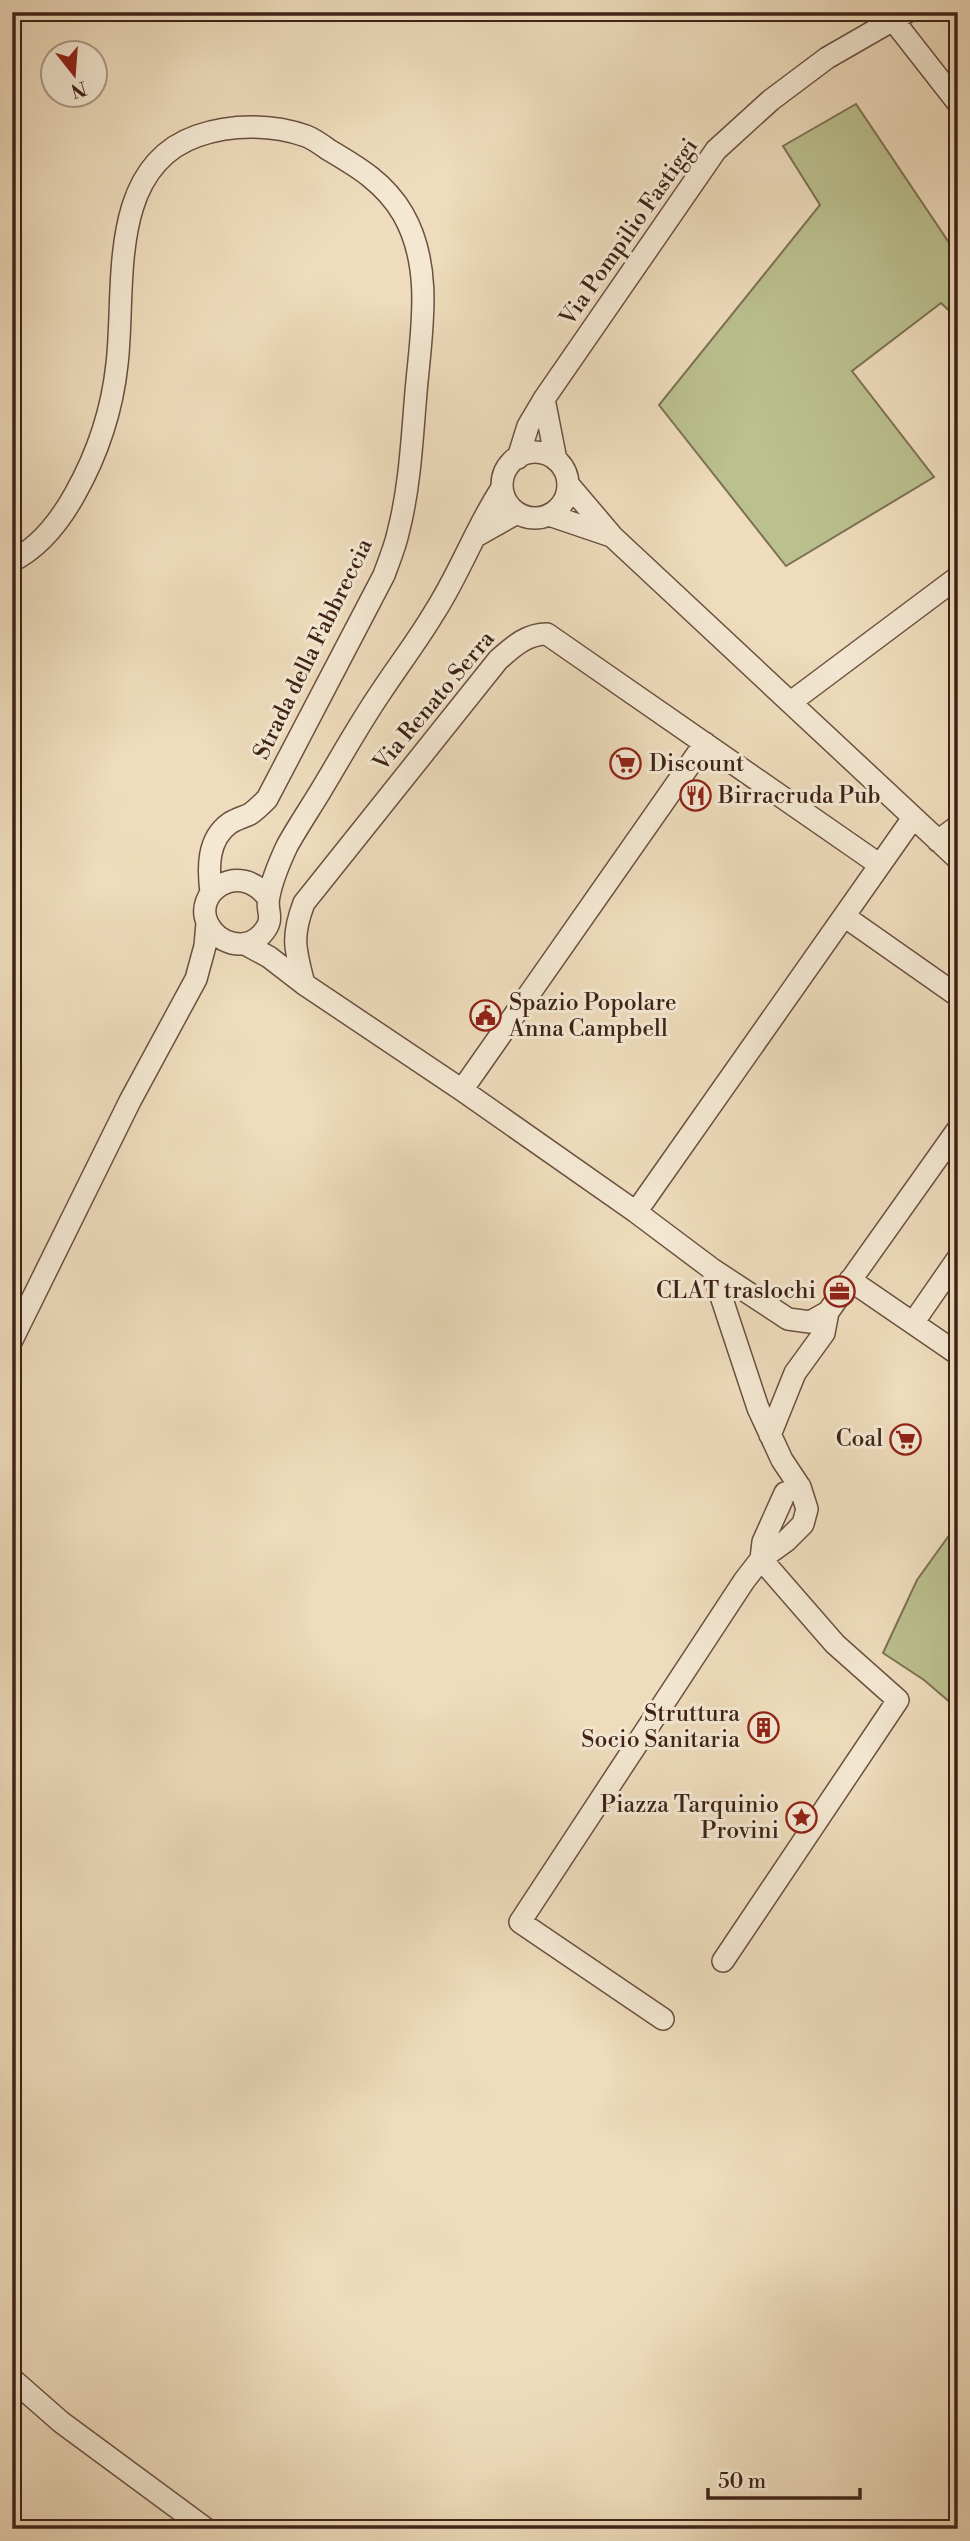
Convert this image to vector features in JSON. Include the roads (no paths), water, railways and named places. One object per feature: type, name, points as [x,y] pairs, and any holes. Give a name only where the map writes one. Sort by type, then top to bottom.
[{"type":"street","points":[[900,16],[958,103]]},
{"type":"street","name":"Via Pompilio Fastiggi","points":[[518,458],[528,426],[544,399],[716,150],[771,100],[827,58],[900,16]]},
{"type":"street","name":"Strada della Fabbreccia","points":[[12,561],[41,542],[66,510],[92,463],[108,418],[117,364],[125,235],[138,191],[162,157],[195,136],[228,128],[267,127],[306,136],[364,170],[386,189],[403,214],[416,244],[422,272],[424,310],[408,487],[398,535],[384,575],[267,799],[252,813],[233,821],[219,832],[214,843]]},
{"type":"street","points":[[502,488],[505,498],[517,513],[528,517],[550,515],[564,502],[567,475],[556,460],[544,399]]},
{"type":"street","points":[[268,898],[287,847],[379,695],[435,612],[476,536],[484,515],[502,488],[506,470],[527,453],[537,452],[556,460]]},
{"type":"street","points":[[568,484],[613,537],[958,859]]},
{"type":"street","points":[[476,536],[517,513]]},
{"type":"street","points":[[550,515],[613,537]]},
{"type":"street","points":[[791,702],[958,577]]},
{"type":"street","name":"Via Renato Serra","points":[[304,984],[295,952],[295,927],[303,903],[498,660],[520,641],[536,634],[547,634],[880,865]]},
{"type":"street","points":[[462,1090],[705,743]]},
{"type":"street","points":[[636,1212],[913,818]]},
{"type":"street","points":[[938,841],[958,826]]},
{"type":"street","points":[[196,979],[220,956],[240,944],[258,938],[268,927],[271,913],[268,898],[260,888],[243,880],[223,863],[214,843]]},
{"type":"street","points":[[211,894],[209,873],[214,843]]},
{"type":"street","points":[[12,1340],[130,1101],[196,979],[205,946],[207,903],[211,894],[222,883],[243,880],[287,847]]},
{"type":"street","points":[[844,916],[958,996]]},
{"type":"street","points":[[207,923],[218,938],[269,957],[304,984],[636,1212],[712,1269],[788,1319],[810,1322],[828,1312]]},
{"type":"street","points":[[769,1435],[795,1373],[824,1333],[828,1312],[955,1134]]},
{"type":"street","points":[[913,1323],[958,1258]]},
{"type":"street","points":[[663,2019],[520,1922],[744,1581],[761,1559],[786,1541],[803,1524],[807,1509],[800,1487],[769,1435],[758,1408],[712,1269]]},
{"type":"street","points":[[850,1280],[958,1354]]},
{"type":"street","points":[[723,1961],[898,1700],[835,1644],[761,1559],[762,1542],[785,1493],[800,1487]]},
{"type":"street","points":[[12,2379],[61,2422],[206,2529]]},
{"type":"place","name":"Discount","points":[[626,764]]},
{"type":"place","name":"Birracruda Pub","points":[[695,796]]},
{"type":"place","name":"Spazio Popolare Anna Campbell","points":[[486,1016]]},
{"type":"place","name":"CLAT traslochi","points":[[839,1291]]},
{"type":"place","name":"Coal","points":[[906,1439]]},
{"type":"place","name":"Struttura Socio Sanitaria","points":[[763,1727]]},
{"type":"place","name":"Piazza Tarquinio Provini","points":[[802,1818]]}]
